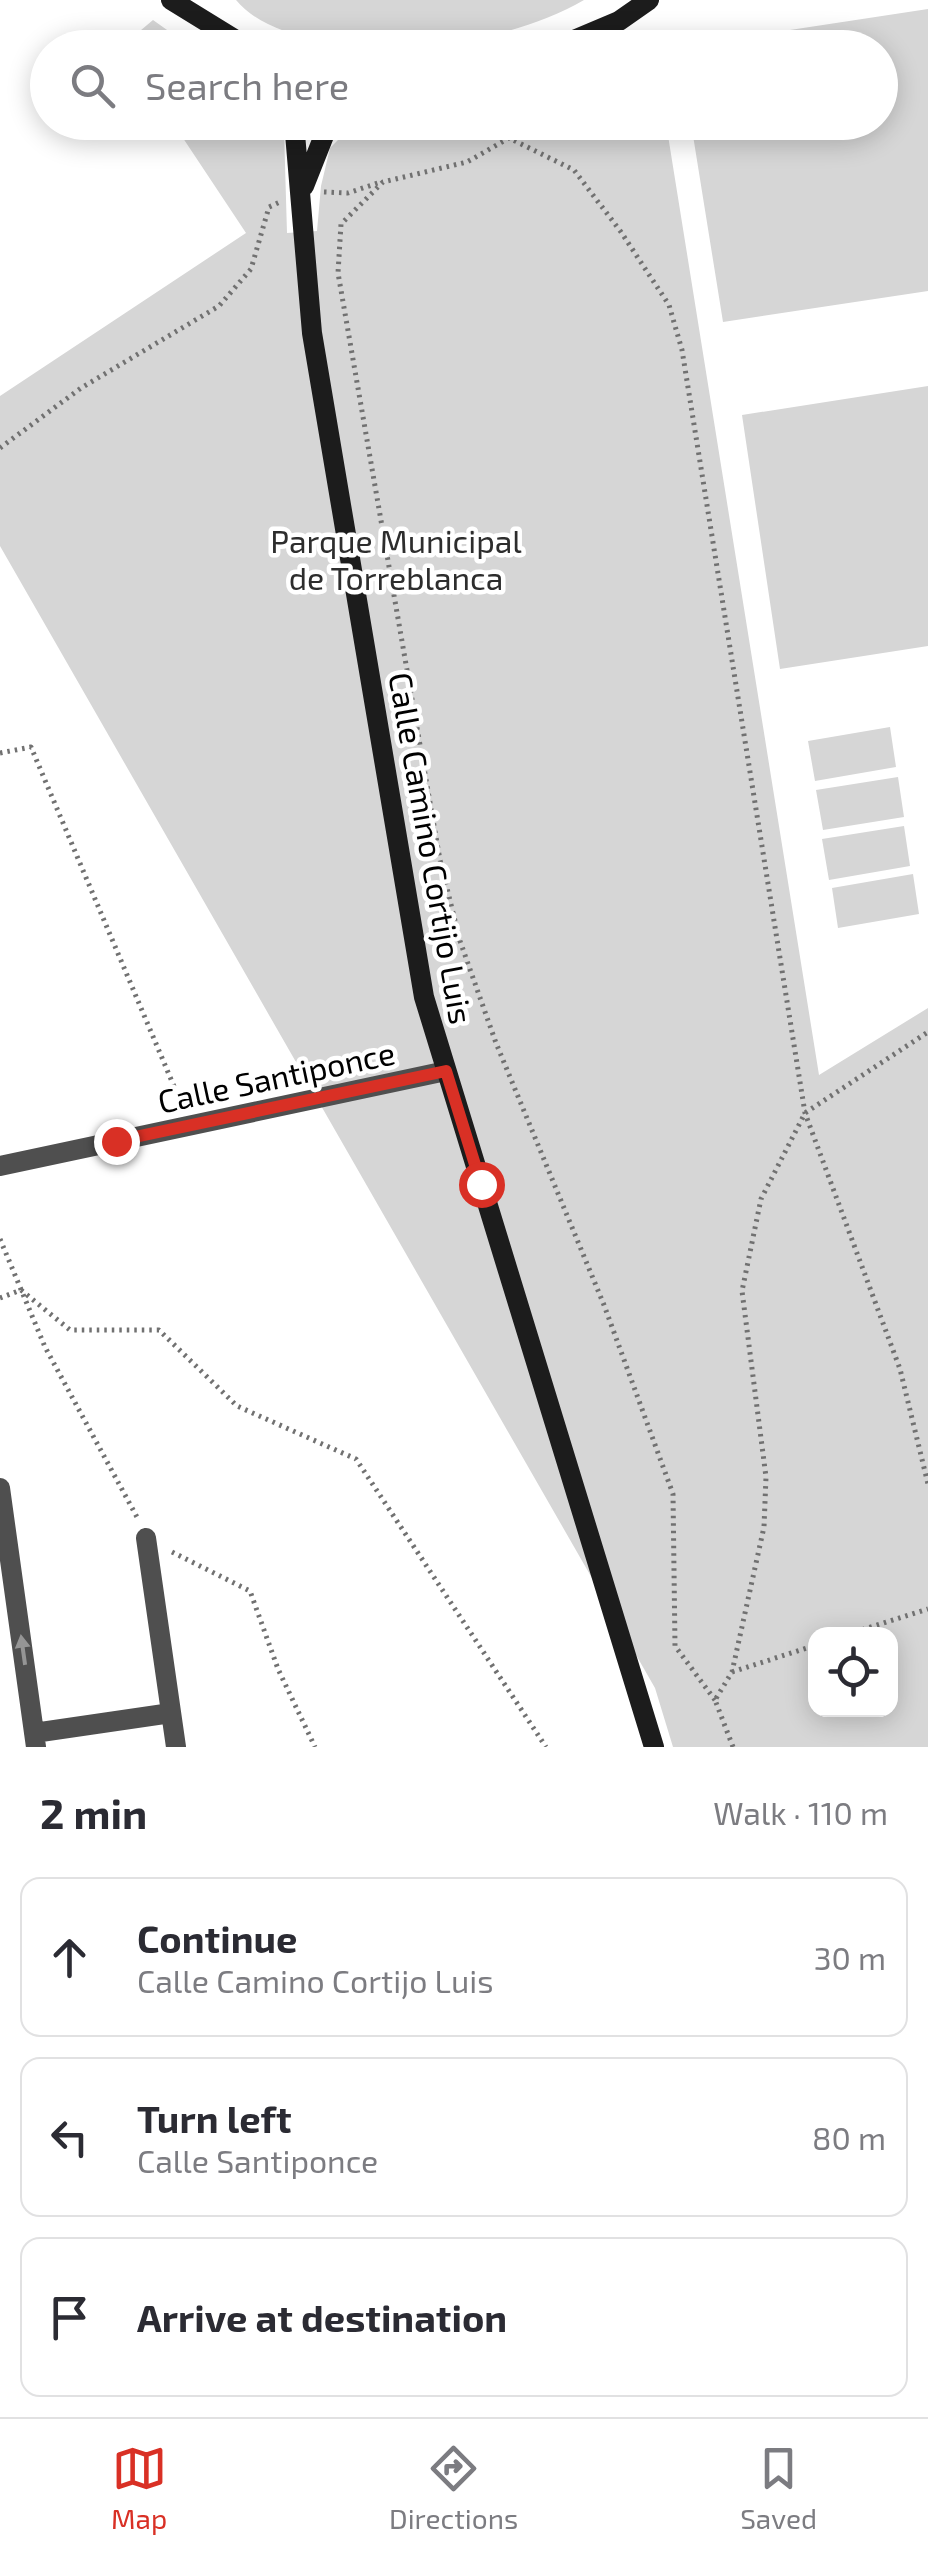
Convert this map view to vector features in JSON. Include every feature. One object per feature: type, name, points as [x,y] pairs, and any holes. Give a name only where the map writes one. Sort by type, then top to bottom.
[{"type":"street","points":[[171,0],[218,30]]},
{"type":"street","points":[[195,0],[214,28]]},
{"type":"street","points":[[597,30],[650,0]]},
{"type":"street","points":[[296,140],[301,192]]},
{"type":"street","name":"Calle Camino Cortijo Luis","points":[[321,140],[301,192],[312,333],[424,997],[654,1747]]},
{"type":"street","name":"Calle Santiponce","points":[[0,1166],[446,1071]]},
{"type":"street","points":[[0,1488],[35,1740],[171,1713]]},
{"type":"street","points":[[146,1538],[176,1747]]},
{"type":"path","points":[[0,448],[81,388],[219,306],[251,269],[269,206],[301,192],[348,193],[467,162],[506,140]]},
{"type":"path","points":[[514,140],[574,170],[622,232],[670,305],[682,350],[804,1113],[900,1369],[928,1484]]},
{"type":"path","points":[[383,182],[341,224],[338,273],[440,860],[460,942],[496,1043],[604,1305],[673,1494],[675,1646],[715,1700],[734,1747]]},
{"type":"path","points":[[0,753],[31,747],[180,1103]]},
{"type":"path","points":[[715,1700],[732,1672],[764,1527],[766,1476],[742,1292],[761,1198],[804,1113],[928,1032]]},
{"type":"path","points":[[0,1240],[46,1347],[130,1500],[146,1538],[250,1591],[278,1668],[315,1747]]},
{"type":"path","points":[[0,1298],[20,1290]]},
{"type":"path","points":[[20,1290],[70,1330],[159,1330],[237,1406],[356,1459],[546,1747]]},
{"type":"path","points":[[870,1627],[928,1609]]},
{"type":"path","points":[[732,1672],[808,1648]]},
{"type":"green space","points":[[236,0],[584,0],[510,30],[282,30],[255,17]]},
{"type":"green space","points":[[928,9],[928,291],[723,322],[694,140],[898,140],[898,30],[790,30]]},
{"type":"green space","points":[[153,20],[167,30],[141,30]]},
{"type":"green space","name":"Parque Municipal de Torreblanca","points":[[184,140],[284,140],[287,233],[317,231],[321,186],[330,148],[338,140],[669,140],[819,1075],[928,1008],[928,1747],[673,1747],[655,1688],[0,546],[0,396],[246,233]]},
{"type":"green space","points":[[928,386],[928,646],[780,669],[742,415]]},
{"type":"green space","points":[[890,727],[896,767],[815,781],[808,741]]},
{"type":"green space","points":[[898,777],[904,817],[823,830],[816,790]]},
{"type":"green space","points":[[904,826],[910,866],[829,880],[822,839]]},
{"type":"green space","points":[[913,874],[919,914],[838,928],[832,888]]},
{"type":"route","points":[[116,1141],[446,1071],[481,1184]]}]
